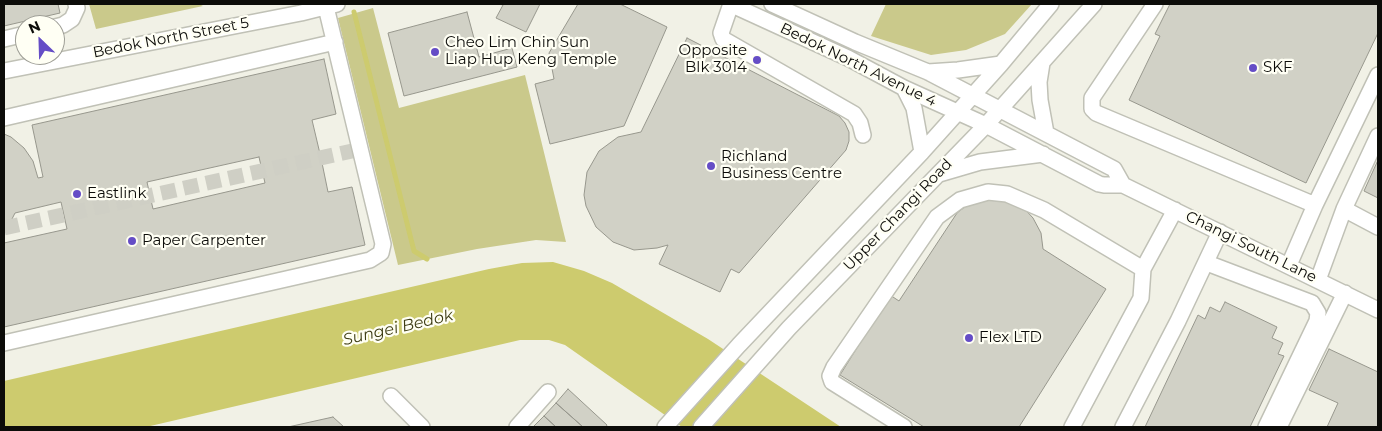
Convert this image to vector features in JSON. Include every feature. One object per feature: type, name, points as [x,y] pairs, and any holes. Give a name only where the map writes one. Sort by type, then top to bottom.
[{"type":"street","points":[[65,24],[72,19],[77,8],[76,4]]},
{"type":"street","points":[[731,4],[721,32],[723,39],[854,114],[860,123],[863,135]]},
{"type":"street","name":"Bedok North Avenue 4","points":[[731,4],[848,58],[904,88],[986,124]]},
{"type":"street","name":"Bedok North Avenue 4","points":[[772,4],[928,72],[1000,109]]},
{"type":"street","name":"Upper Changi Road","points":[[667,426],[735,349],[958,113],[1051,4]]},
{"type":"street","name":"Upper Changi Road","points":[[701,427],[756,364],[1000,109],[1094,4]]},
{"type":"street","points":[[1155,4],[1092,98],[1092,109],[1096,113],[1316,205]]},
{"type":"street","points":[[4,342],[370,260],[381,253],[384,244],[335,42],[332,5]]},
{"type":"street","name":"Bedok North Street 5","points":[[4,71],[332,5]]},
{"type":"street","points":[[4,118],[335,42]]},
{"type":"street","points":[[1042,62],[1039,82],[1040,100],[1046,133]]},
{"type":"street","points":[[928,72],[1001,64]]},
{"type":"street","points":[[1289,265],[1378,76]]},
{"type":"street","points":[[904,88],[914,108],[922,152]]},
{"type":"street","name":"Changi South Lane","points":[[1000,109],[1110,167],[1123,185]]},
{"type":"street","name":"Changi South Lane","points":[[986,124],[1100,184],[1123,185],[1378,310]]},
{"type":"street","points":[[1318,280],[1344,209],[1378,136]]},
{"type":"street","points":[[937,175],[980,162],[1043,154]]},
{"type":"street","points":[[904,427],[832,382],[830,376],[834,367],[937,217],[960,200],[988,192],[1007,194],[1044,210],[1142,269]]},
{"type":"street","points":[[1344,209],[1378,227]]},
{"type":"street","points":[[1072,427],[1141,298],[1142,269],[1175,210]]},
{"type":"street","points":[[1123,427],[1207,263],[1220,232]]},
{"type":"street","points":[[1207,263],[1312,303],[1318,313],[1317,321],[1266,427]]},
{"type":"street","points":[[1279,427],[1344,293]]},
{"type":"street","points":[[517,427],[548,392]]},
{"type":"street","points":[[391,396],[422,427]]},
{"type":"shaded area","points":[[89,4],[199,4],[203,6],[96,29]]},
{"type":"shaded area","points":[[886,4],[1032,4],[1005,34],[966,50],[931,55],[871,36]]},
{"type":"shaded area","points":[[373,8],[399,108],[525,75],[566,242],[536,240],[477,249],[398,265],[338,18]]},
{"type":"water","name":"Sungei Bedok","points":[[553,262],[584,271],[612,283],[708,339],[841,427],[682,427],[565,345],[549,340],[520,340],[146,427],[4,427],[4,381],[489,269],[522,263]]},
{"type":"building","points":[[4,4],[58,4],[60,13],[51,15],[15,15],[15,23],[4,26]]},
{"type":"building","points":[[499,4],[540,4],[526,32],[496,18],[503,5]]},
{"type":"building","points":[[578,4],[620,4],[667,27],[624,126],[550,144],[535,84],[554,79],[549,53]]},
{"type":"building","name":"SKF","points":[[1170,4],[1378,4],[1378,33],[1306,183],[1129,100],[1160,36],[1155,34]]},
{"type":"building","name":"Cheo Lim Chin Sun Liap Hup Keng Temple","points":[[467,12],[479,57],[512,48],[517,67],[404,96],[388,33]]},
{"type":"building","name":"Richland Business Centre","points":[[687,38],[839,116],[849,132],[846,150],[739,273],[731,269],[720,292],[659,264],[668,245],[634,250],[613,242],[596,227],[586,206],[584,195],[587,172],[599,151],[618,137],[641,132]]},
{"type":"building","name":"Eastlink","points":[[324,59],[336,114],[312,120],[328,192],[352,187],[365,245],[4,327],[4,243],[67,229],[61,202],[15,213],[4,231],[4,134],[11,137],[24,148],[33,161],[38,178],[43,177],[32,125]],"holes":[[[259,157],[265,183],[153,209],[147,182]]]},
{"type":"building","points":[[1378,160],[1378,198],[1364,191]]},
{"type":"building","name":"Flex LTD","points":[[987,198],[1005,199],[1021,205],[1033,218],[1041,233],[1043,249],[1106,289],[1019,427],[924,427],[840,375],[890,295],[899,301],[957,213],[971,202]]},
{"type":"building","points":[[1225,302],[1277,327],[1272,338],[1283,343],[1278,354],[1284,356],[1250,427],[1145,427],[1198,315],[1205,319],[1210,307],[1220,312]]},
{"type":"building","points":[[1329,349],[1378,372],[1378,427],[1327,427],[1338,403],[1309,390]]},
{"type":"building","points":[[568,389],[607,425],[606,427],[583,427],[556,403]]},
{"type":"building","points":[[556,403],[583,427],[556,427],[544,416]]},
{"type":"building","points":[[544,416],[556,427],[533,427]]},
{"type":"building","points":[[333,417],[344,427],[288,427]]},
{"type":"waterway","points":[[354,12],[414,251],[427,259]]},
{"type":"tunnel","points":[[4,228],[361,149]]},
{"type":"place","name":"Cheo Lim Chin Sun Liap Hup Keng Temple","points":[[435,52]]},
{"type":"place","name":"Opposite Blk 3014","points":[[757,60]]},
{"type":"place","name":"SKF","points":[[1253,68]]},
{"type":"place","name":"Richland Business Centre","points":[[711,166]]},
{"type":"place","name":"Eastlink","points":[[77,194]]},
{"type":"place","name":"Paper Carpenter","points":[[132,241]]},
{"type":"place","name":"Flex LTD","points":[[969,338]]}]
